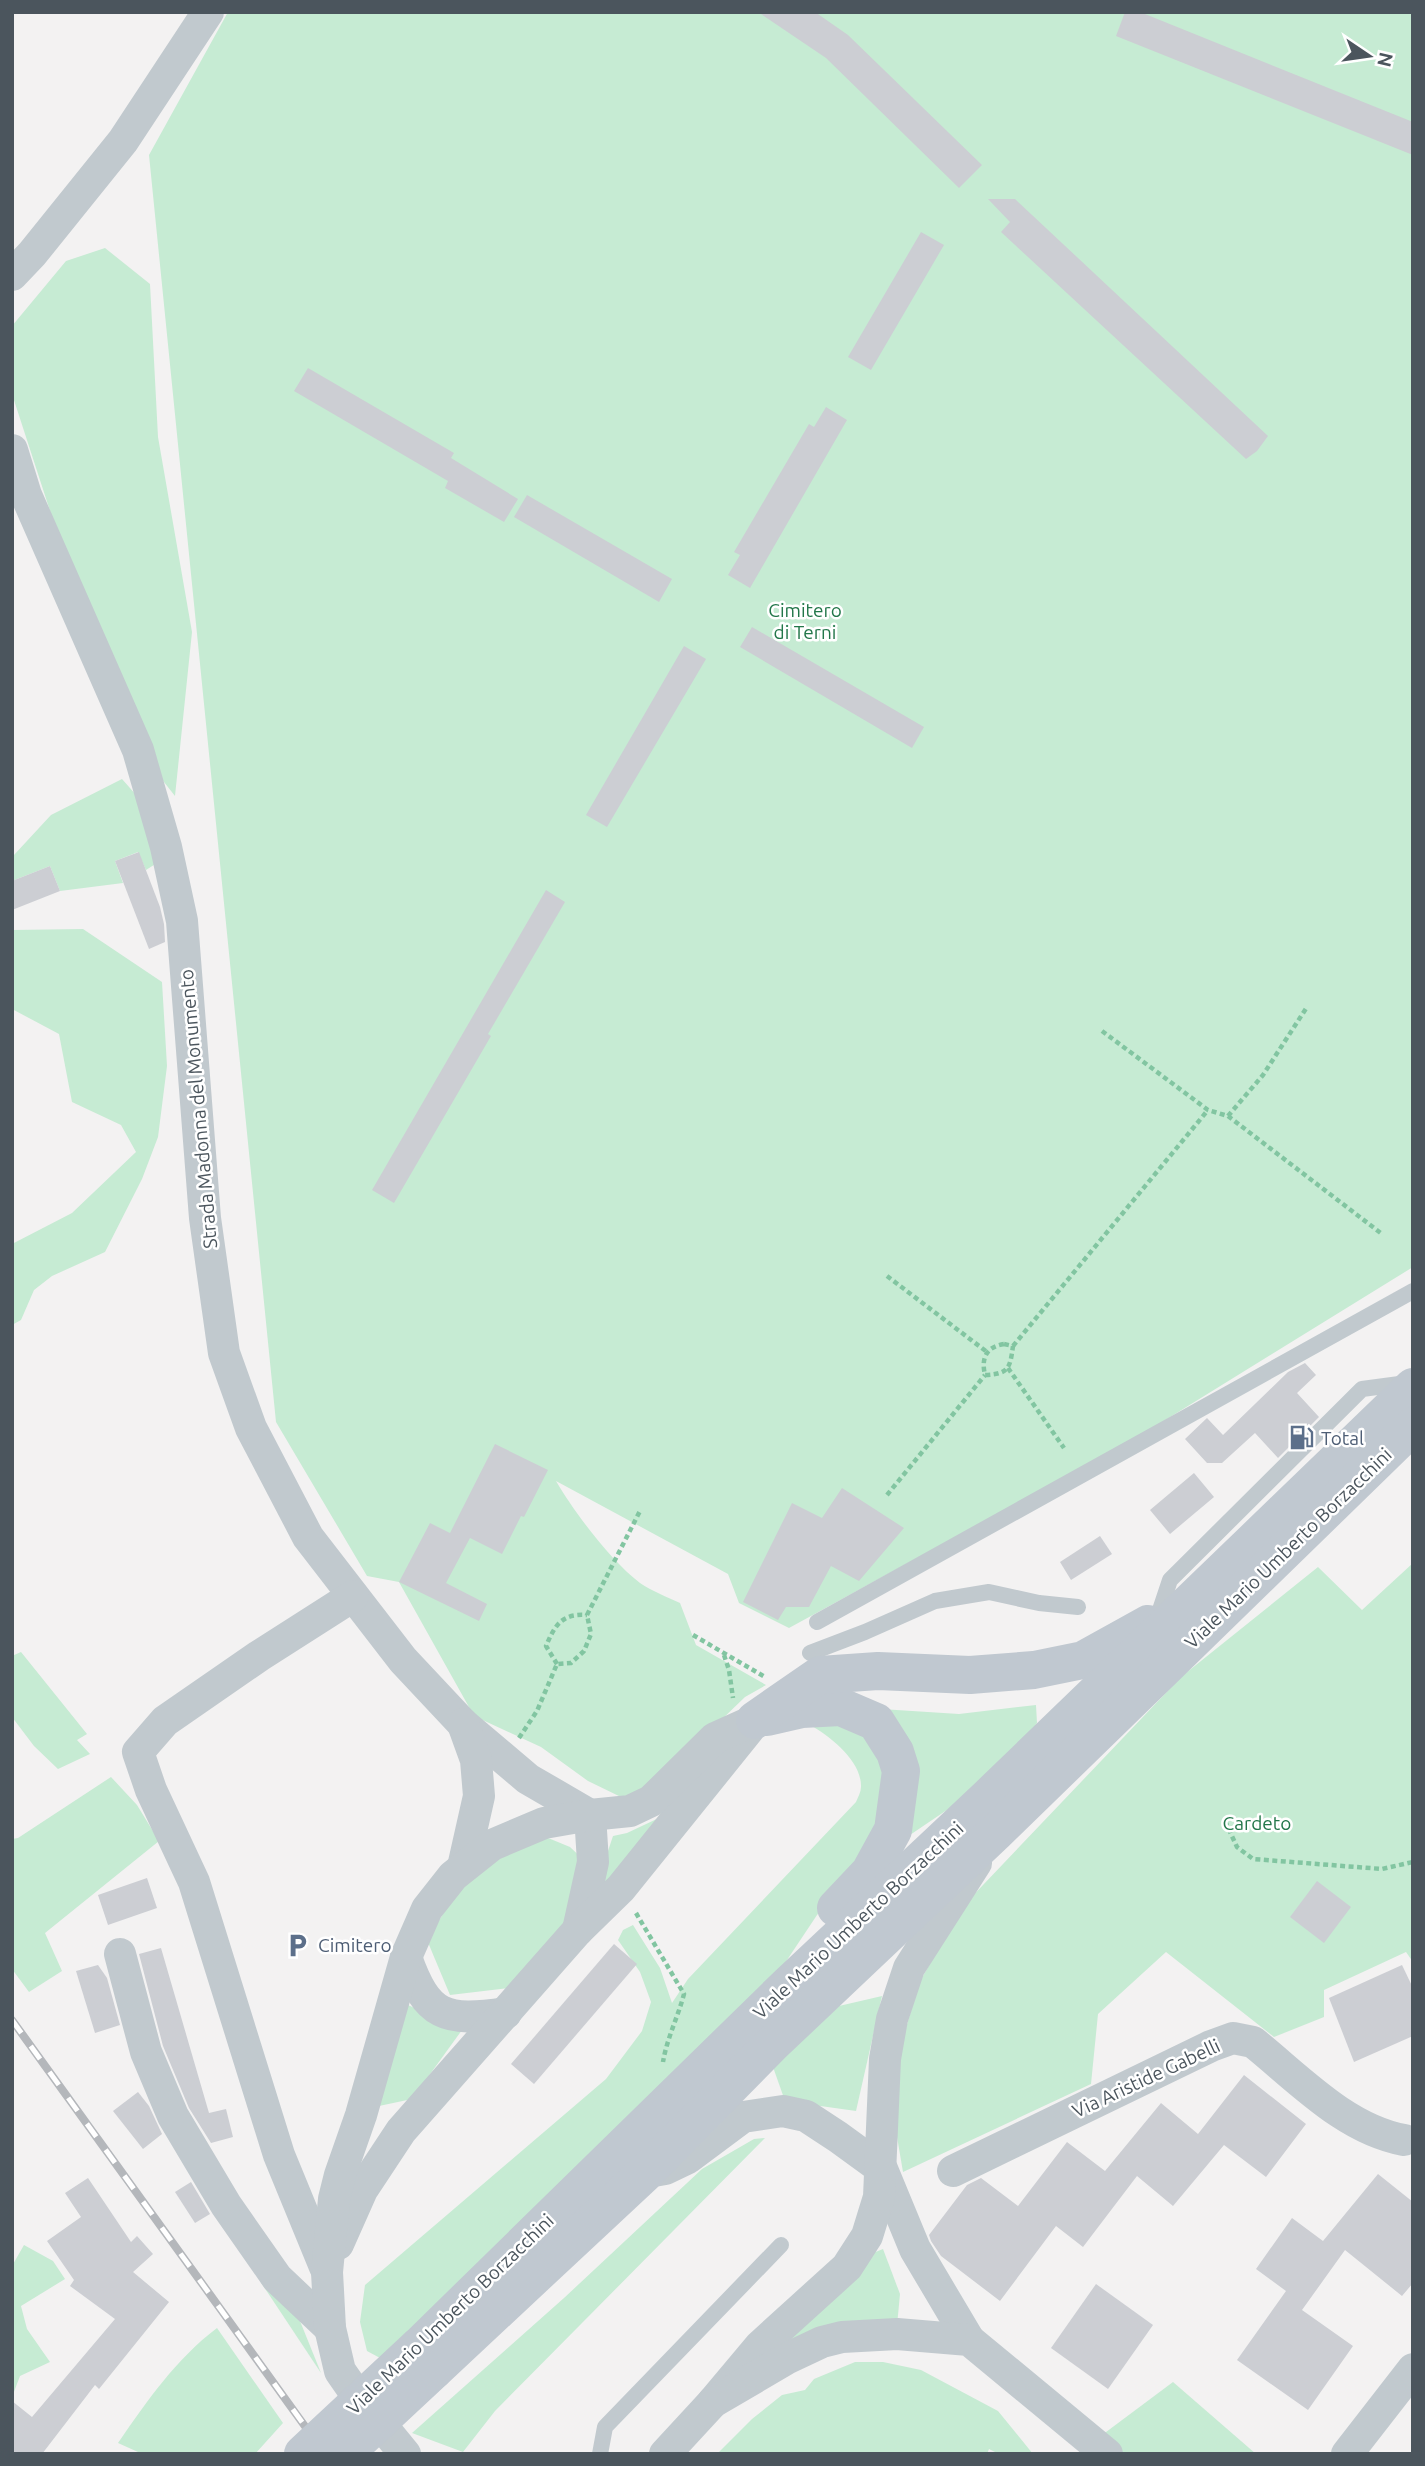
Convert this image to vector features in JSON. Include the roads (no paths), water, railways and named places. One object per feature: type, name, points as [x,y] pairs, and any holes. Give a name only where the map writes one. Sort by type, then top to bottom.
[{"type":"main road","name":"Viale Mario Umberto Borzacchini","points":[[344,2454],[427,2358],[675,2095],[789,1983],[998,1788],[1196,1597],[1248,1526],[1413,1384]]},
{"type":"main road","name":"Viale Mario Umberto Borzacchini","points":[[303,2454],[427,2358],[645,2173],[773,2043],[996,1832],[1413,1426]]},
{"type":"main road","points":[[755,1720],[820,1675],[878,1671],[970,1675],[1034,1670],[1083,1660],[1196,1597]]},
{"type":"main road","points":[[755,1720],[802,1709],[841,1707],[876,1722],[895,1752],[901,1771],[893,1830],[870,1872],[806,1939],[789,1983]]},
{"type":"street","points":[[12,275],[123,141],[208,12]]},
{"type":"street","name":"Strada Madonna del Monumento","points":[[12,450],[26,495],[138,750],[166,847],[182,921],[205,1218],[225,1353],[251,1428],[308,1537],[403,1660],[463,1724],[528,1779],[590,1815]]},
{"type":"street","points":[[327,2272],[279,2155],[194,1882],[151,1790],[138,1752],[165,1721],[353,1596]]},
{"type":"street","points":[[327,2272],[362,2190],[401,2131],[578,1930],[621,1888],[755,1720]]},
{"type":"street","points":[[405,2454],[340,2371],[330,2328],[327,2272],[334,2199],[406,1957],[427,1909],[453,1875],[492,1844],[544,1824],[630,1811],[651,1801],[715,1738],[755,1720]]},
{"type":"street","name":"Strada Madonna del Monumento","points":[[463,1724],[476,1760],[479,1796],[463,1867]]},
{"type":"street","points":[[578,1930],[593,1862],[590,1815]]},
{"type":"street","points":[[665,2454],[760,2346],[847,2267],[867,2236],[879,2197],[885,2059],[900,1993],[909,1968],[996,1832]]},
{"type":"street","points":[[120,1954],[146,2052],[173,2116],[226,2205],[277,2278],[330,2328]]},
{"type":"street","points":[[406,1957],[416,1987],[427,2003],[445,2013],[472,2018],[506,2013]]},
{"type":"street","name":"Via Aristide Gabelli","points":[[953,2171],[1211,2046],[1233,2038],[1253,2042],[1353,2123],[1382,2136],[1410,2142]]},
{"type":"street","points":[[645,2173],[665,2169],[688,2158],[743,2117],[783,2111],[806,2116],[882,2169],[915,2249],[969,2340],[1107,2454]]},
{"type":"street","points":[[713,2402],[788,2358],[822,2342],[842,2337],[897,2334],[969,2340]]},
{"type":"street","points":[[1348,2454],[1413,2369]]},
{"type":"lane","points":[[817,1622],[1413,1291]]},
{"type":"lane","points":[[1157,1619],[1170,1580],[1248,1526]]},
{"type":"lane","points":[[810,1653],[935,1601],[989,1592],[1039,1603],[1078,1607]]},
{"type":"lane","points":[[600,2454],[606,2427],[781,2245]]},
{"type":"railway","points":[[12,2020],[325,2454]]},
{"type":"place","name":"Total","points":[[1301,1438]]},
{"type":"place","name":"Cimitero","points":[[298,1945]]},
{"type":"park label","name":"Cimitero di Terni","points":[[805,621]]},
{"type":"park label","name":"Cardeto","points":[[1257,1823]]}]
